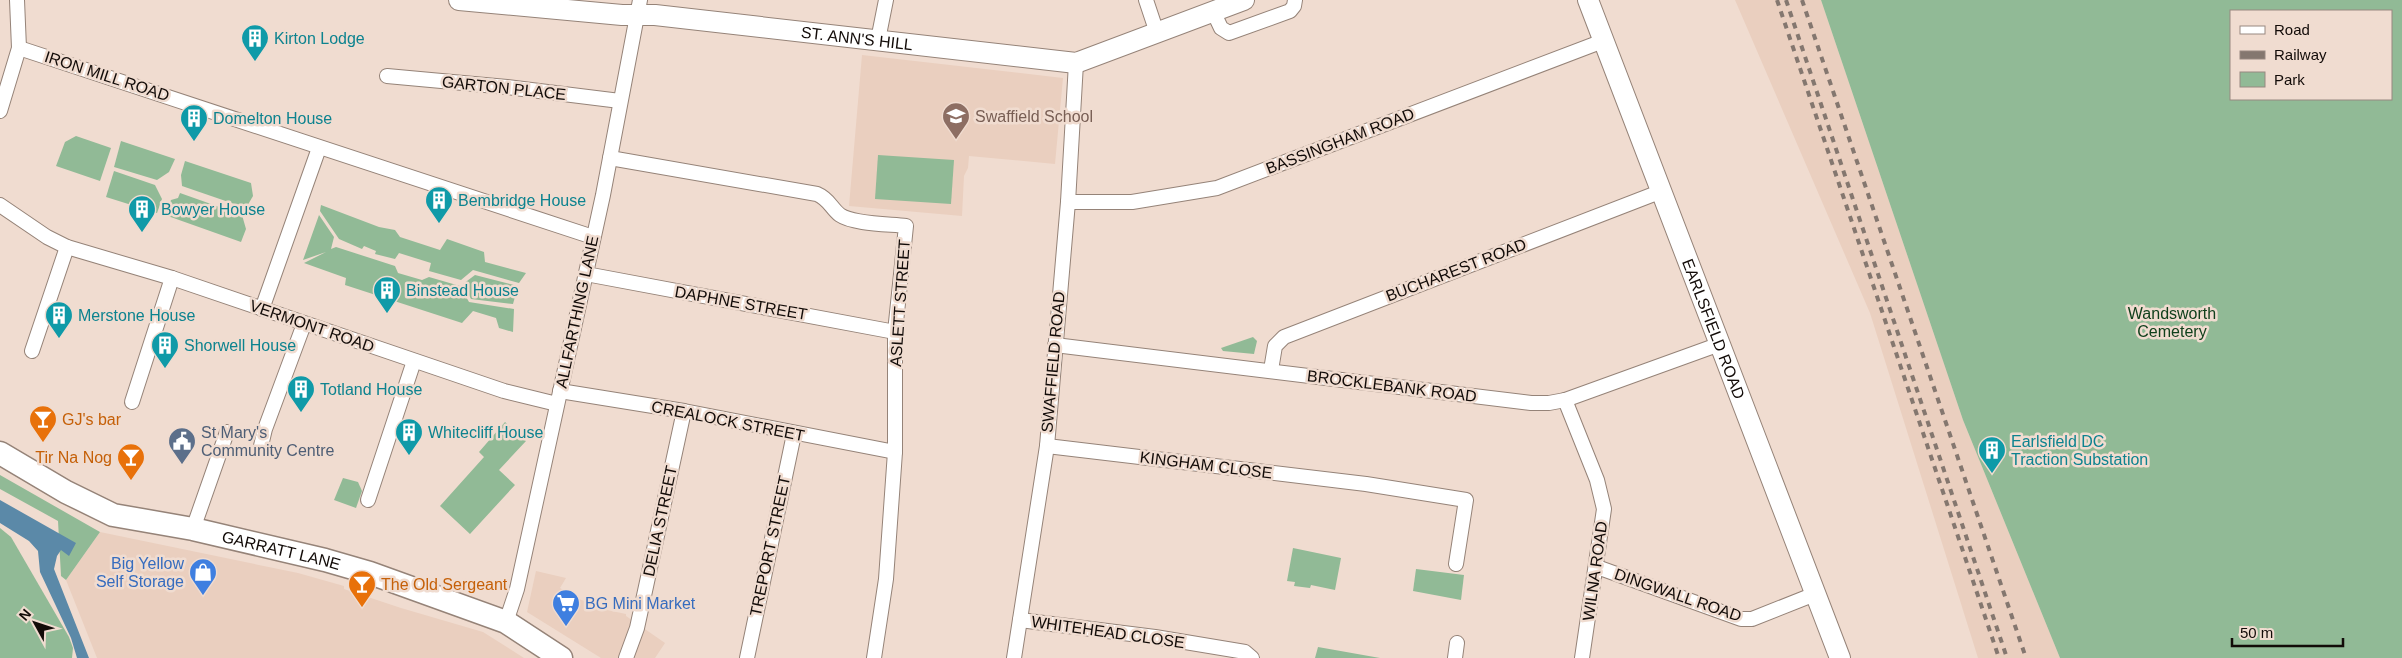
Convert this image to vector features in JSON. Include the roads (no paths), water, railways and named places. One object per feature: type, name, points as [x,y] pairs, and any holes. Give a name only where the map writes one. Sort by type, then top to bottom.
[{"type":"main road","name":"GARRATT LANE","points":[[0,453],[72,495],[112,514],[193,529],[325,560],[370,573],[506,622],[561,658]]},
{"type":"street","points":[[0,111],[19,48],[17,0]]},
{"type":"street","name":"ST. ANN'S HILL","points":[[459,0],[638,8],[878,40],[1076,63],[1244,0]]},
{"type":"street","points":[[878,40],[886,0]]},
{"type":"street","points":[[1146,0],[1157,33]]},
{"type":"street","points":[[1213,11],[1221,28],[1230,33],[1290,11],[1294,6],[1295,0]]},
{"type":"street","name":"EARLSFIELD ROAD","points":[[1588,0],[1840,658]]},
{"type":"street","name":"ALLFARTHING LANE","points":[[506,622],[517,588],[586,274],[638,8]]},
{"type":"street","name":"BASSINGHAM ROAD","points":[[1068,202],[1132,202],[1217,188],[1603,41]]},
{"type":"street","name":"IRON MILL ROAD","points":[[19,48],[593,237]]},
{"type":"street","name":"SWAFFIELD ROAD","points":[[1014,658],[1047,446],[1068,202],[1076,63]]},
{"type":"street","name":"GARTON PLACE","points":[[387,76],[507,87],[620,101]]},
{"type":"street","points":[[262,308],[319,148]]},
{"type":"street","name":"ASLETT STREET","points":[[610,158],[817,194],[827,198],[839,214],[848,218],[906,226],[895,332],[896,452],[886,580],[874,658]]},
{"type":"street","name":"BUCHAREST ROAD","points":[[1271,370],[1275,346],[1284,337],[1662,191]]},
{"type":"street","name":"VERMONT ROAD","points":[[0,204],[47,237],[67,247],[172,278],[504,391],[559,398]]},
{"type":"street","points":[[32,351],[67,247]]},
{"type":"street","name":"DAPHNE STREET","points":[[586,274],[895,332]]},
{"type":"street","points":[[132,402],[172,278]]},
{"type":"street","points":[[260,450],[265,429],[304,324]]},
{"type":"street","name":"BROCKLEBANK ROAD","points":[[1055,345],[1549,404],[1720,344]]},
{"type":"street","points":[[368,500],[414,361]]},
{"type":"street","name":"CREALOCK STREET","points":[[559,398],[684,411],[794,434],[896,452]]},
{"type":"street","name":"WILNA ROAD","points":[[1564,400],[1597,480],[1604,509],[1597,567],[1582,658]]},
{"type":"street","name":"DELIA STREET","points":[[626,658],[637,628],[684,411]]},
{"type":"street","points":[[193,529],[227,432]]},
{"type":"street","name":"TREPORT STREET","points":[[747,658],[794,434]]},
{"type":"street","name":"KINGHAM CLOSE","points":[[1047,446],[1366,484],[1466,500],[1456,564]]},
{"type":"street","name":"DINGWALL ROAD","points":[[1597,567],[1741,618],[1752,619],[1815,594]]},
{"type":"street","name":"WHITEHEAD CLOSE","points":[[1020,620],[1155,637],[1245,652],[1252,658]]},
{"type":"street","points":[[1455,658],[1457,643]]},
{"type":"water","points":[[0,500],[76,543],[69,556],[61,550],[57,556],[54,569],[89,658],[77,658],[71,638],[40,572],[38,551],[29,541],[0,523]]},
{"type":"railway","points":[[1777,0],[1999,658]]},
{"type":"railway","points":[[1786,0],[2007,658]]},
{"type":"railway","points":[[1802,0],[2026,658]]},
{"type":"place","name":"Kirton Lodge","points":[[255,62]]},
{"type":"place","name":"Swaffield School","points":[[956,140]]},
{"type":"place","name":"Domelton House","points":[[194,142]]},
{"type":"place","name":"Bembridge House","points":[[439,224]]},
{"type":"place","name":"Bowyer House","points":[[142,233]]},
{"type":"place","name":"Binstead House","points":[[387,314]]},
{"type":"place","name":"Merstone House","points":[[59,339]]},
{"type":"place","name":"Shorwell House","points":[[165,369]]},
{"type":"place","name":"Totland House","points":[[301,413]]},
{"type":"place","name":"GJ's bar","points":[[43,443]]},
{"type":"place","name":"Whitecliff House","points":[[409,456]]},
{"type":"place","name":"St Mary's Community Centre","points":[[182,465]]},
{"type":"place","name":"Earlsfield DC Traction Substation","points":[[1992,474]]},
{"type":"place","name":"Tir Na Nog","points":[[131,481]]},
{"type":"place","name":"Big Yellow Self Storage","points":[[203,596]]},
{"type":"place","name":"The Old Sergeant","points":[[362,608]]},
{"type":"place","name":"BG Mini Market","points":[[566,627]]},
{"type":"park label","name":"Wandsworth Cemetery","points":[[2172,322]]}]
